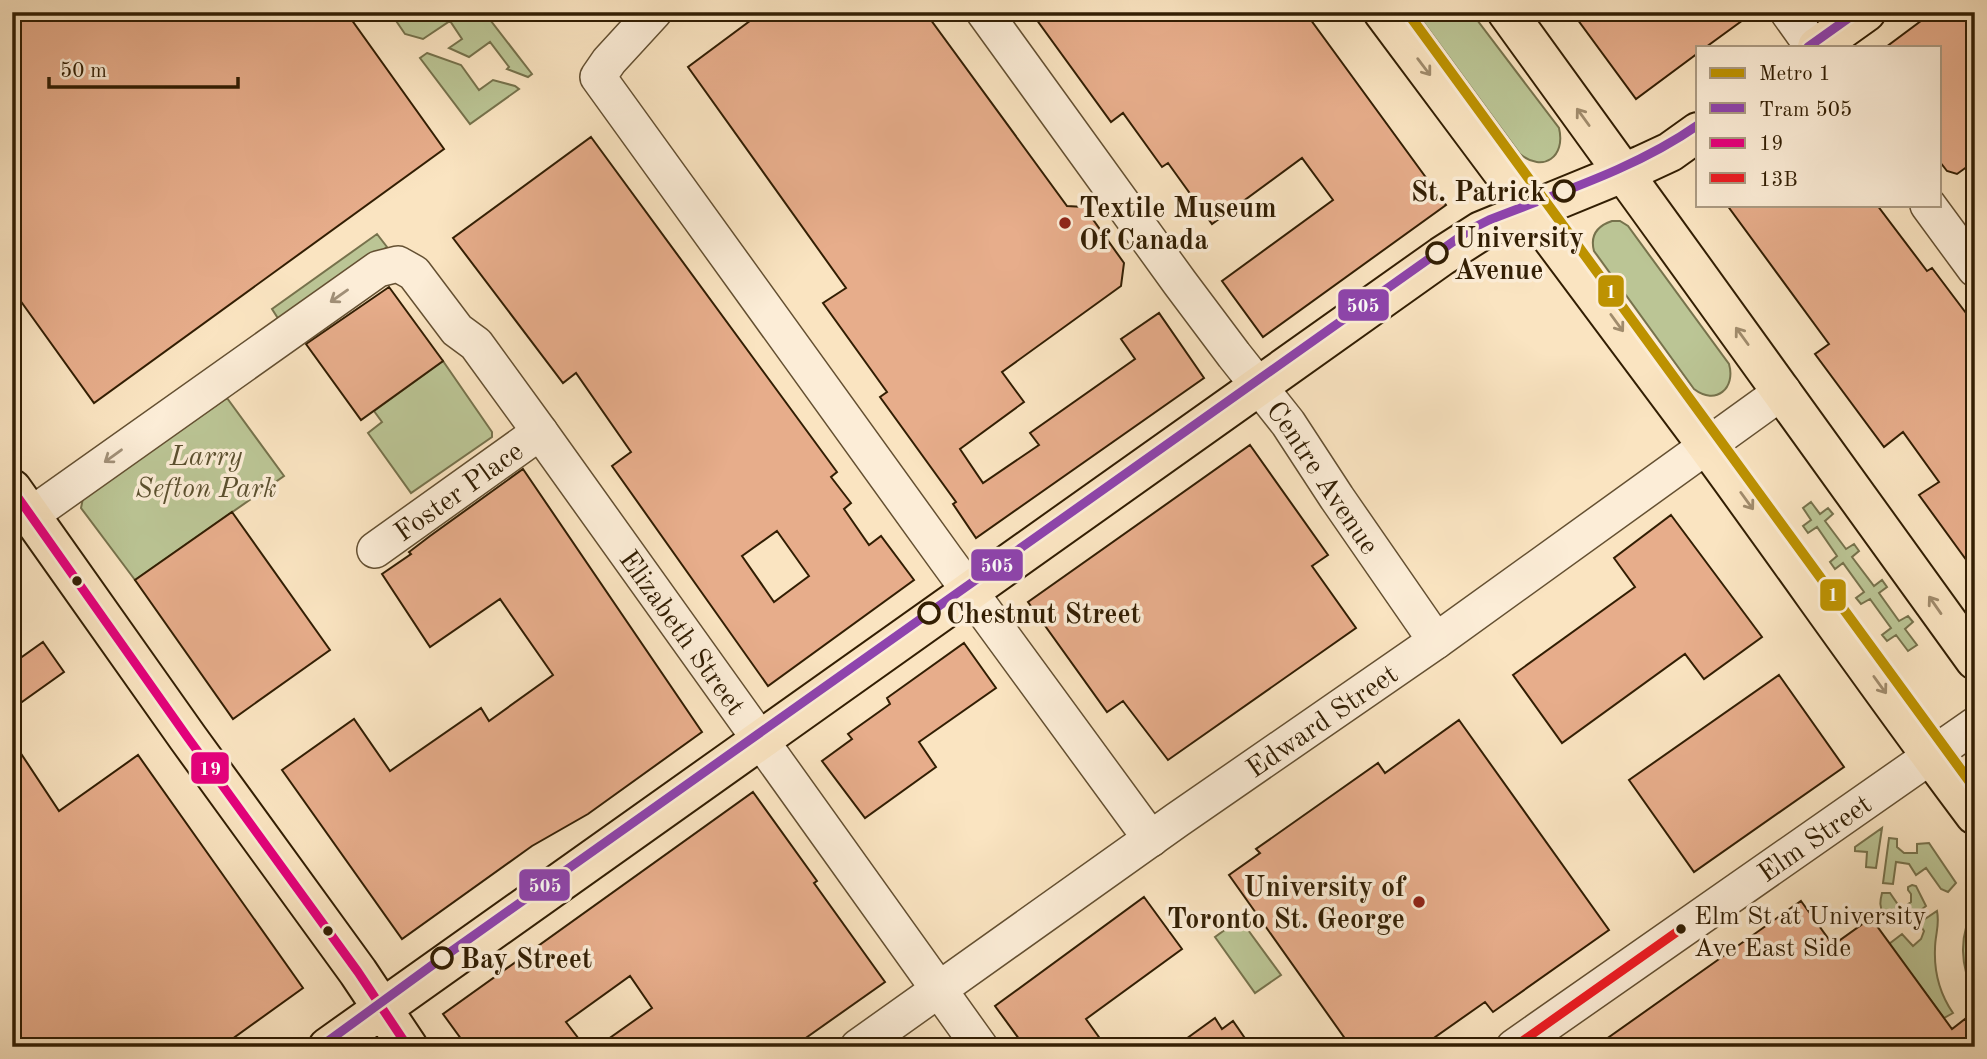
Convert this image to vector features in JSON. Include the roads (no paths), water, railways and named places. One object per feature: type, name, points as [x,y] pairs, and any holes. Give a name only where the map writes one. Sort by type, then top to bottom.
[{"type":"main road","points":[[1383,12],[1707,445],[1975,815]]},
{"type":"main road","points":[[1507,12],[1975,660]]},
{"type":"main road","points":[[1816,46],[1866,12]]},
{"type":"main road","points":[[328,1047],[1442,256],[1482,231],[1670,152],[1696,133]]},
{"type":"main road","points":[[22,502],[188,738],[358,972],[408,1047]]},
{"type":"street","points":[[654,12],[597,77],[1151,839]]},
{"type":"street","name":"Centre Avenue","points":[[984,12],[1180,283],[1288,423],[1436,641]]},
{"type":"street","points":[[1788,12],[1814,46]]},
{"type":"street","points":[[1929,206],[1975,269]]},
{"type":"street","name":"Elizabeth Street","points":[[22,502],[378,268],[398,264],[414,273],[457,330],[476,344],[981,1047]]},
{"type":"street","name":"Edward Street","points":[[858,1047],[1436,641],[1783,391]]},
{"type":"street","name":"Foster Place","points":[[375,550],[540,432]]},
{"type":"street","name":"Elm Street","points":[[1514,1047],[1975,724]]},
{"type":"metro line","name":"1","points":[[1407,12],[1975,789]]},
{"type":"tram line","name":"505","points":[[1809,46],[1857,12]]},
{"type":"tram line","name":"505","points":[[320,1047],[1471,229],[1623,167],[1674,141],[1696,126]]},
{"type":"place","name":"St. Patrick","points":[[1564,191]]},
{"type":"place","name":"Textile Museum Of Canada","points":[[1065,223]]},
{"type":"place","name":"University Avenue","points":[[1437,253]]},
{"type":"place","name":"Chestnut Street","points":[[929,613]]},
{"type":"place","name":"University of Toronto St. George","points":[[1419,902]]},
{"type":"place","name":"Elm St at University Ave East Side","points":[[1681,929]]},
{"type":"place","name":"Bay Street","points":[[442,958]]},
{"type":"park label","name":"Larry Sefton Park","points":[[206,471]]}]
